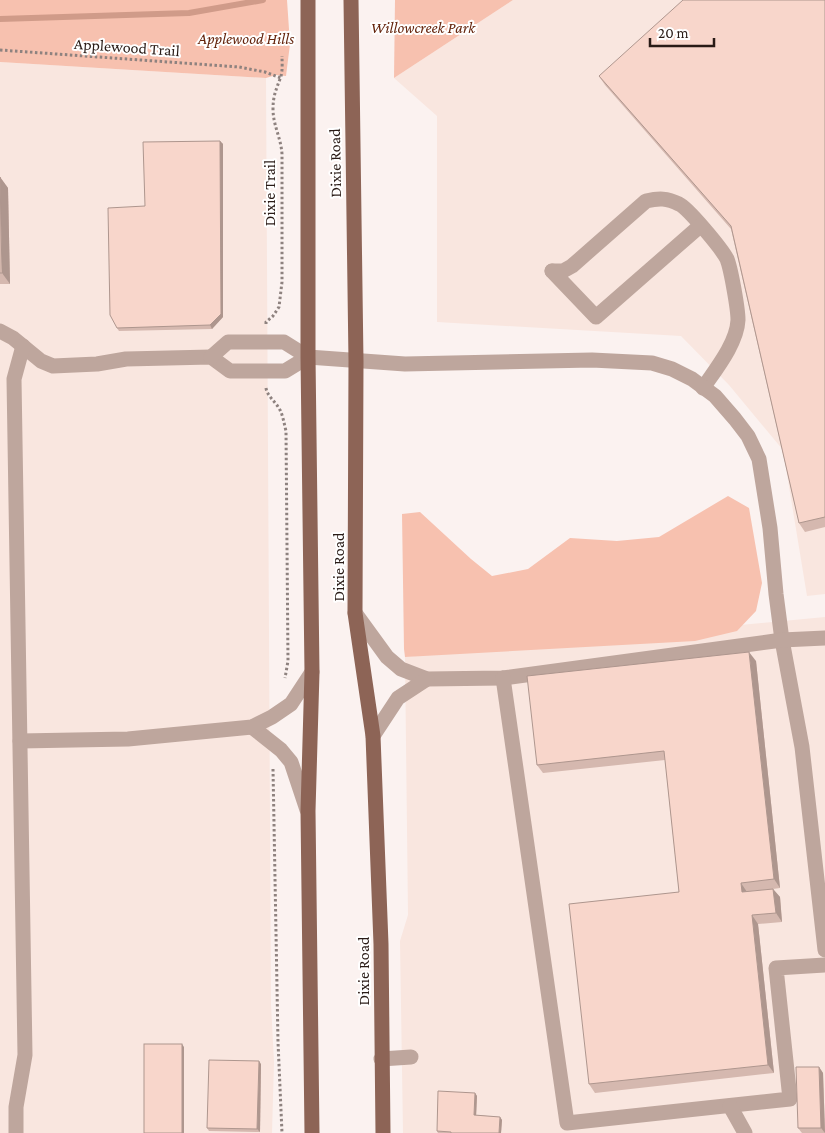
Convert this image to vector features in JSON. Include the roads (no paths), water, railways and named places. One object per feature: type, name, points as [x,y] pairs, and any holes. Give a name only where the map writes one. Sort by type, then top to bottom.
[{"type":"main road","name":"Dixie Road","points":[[308,0],[308,357],[312,672],[308,812],[312,1133]]},
{"type":"main road","name":"Dixie Road","points":[[351,0],[356,361],[355,613],[372,736],[380,925],[383,1133]]},
{"type":"street","points":[[700,226],[596,317],[552,271],[563,271],[572,266],[646,201],[659,198],[682,205],[716,243],[728,261],[738,320],[724,357],[703,388]]},
{"type":"street","points":[[0,332],[13,338],[41,361],[53,366],[98,364],[126,359],[211,357],[230,371],[285,371],[308,357]]},
{"type":"street","points":[[211,357],[228,342],[284,342],[308,357],[405,364],[592,360],[652,363],[672,369],[692,379],[714,396],[748,436],[759,459],[770,528],[782,640],[802,747],[825,950]]},
{"type":"street","points":[[16,1133],[16,1107],[25,1055],[14,379],[23,346]]},
{"type":"street","points":[[355,613],[386,657],[401,669],[427,680],[504,678],[782,640],[825,638]]},
{"type":"street","points":[[20,740],[128,739],[252,727],[272,717],[291,704],[312,672]]},
{"type":"street","points":[[504,678],[568,1123],[790,1099],[776,968],[825,965]]},
{"type":"street","points":[[372,736],[398,698],[427,680]]},
{"type":"street","points":[[252,727],[281,750],[291,762],[308,812]]},
{"type":"street","points":[[381,1059],[411,1058]]},
{"type":"street","points":[[730,1106],[745,1133]]},
{"type":"waterway","points":[[0,19],[189,13],[263,0]]},
{"type":"park label","name":"Willowcreek Park","points":[[423,27]]},
{"type":"park label","name":"Applewood Hills","points":[[246,38]]}]
